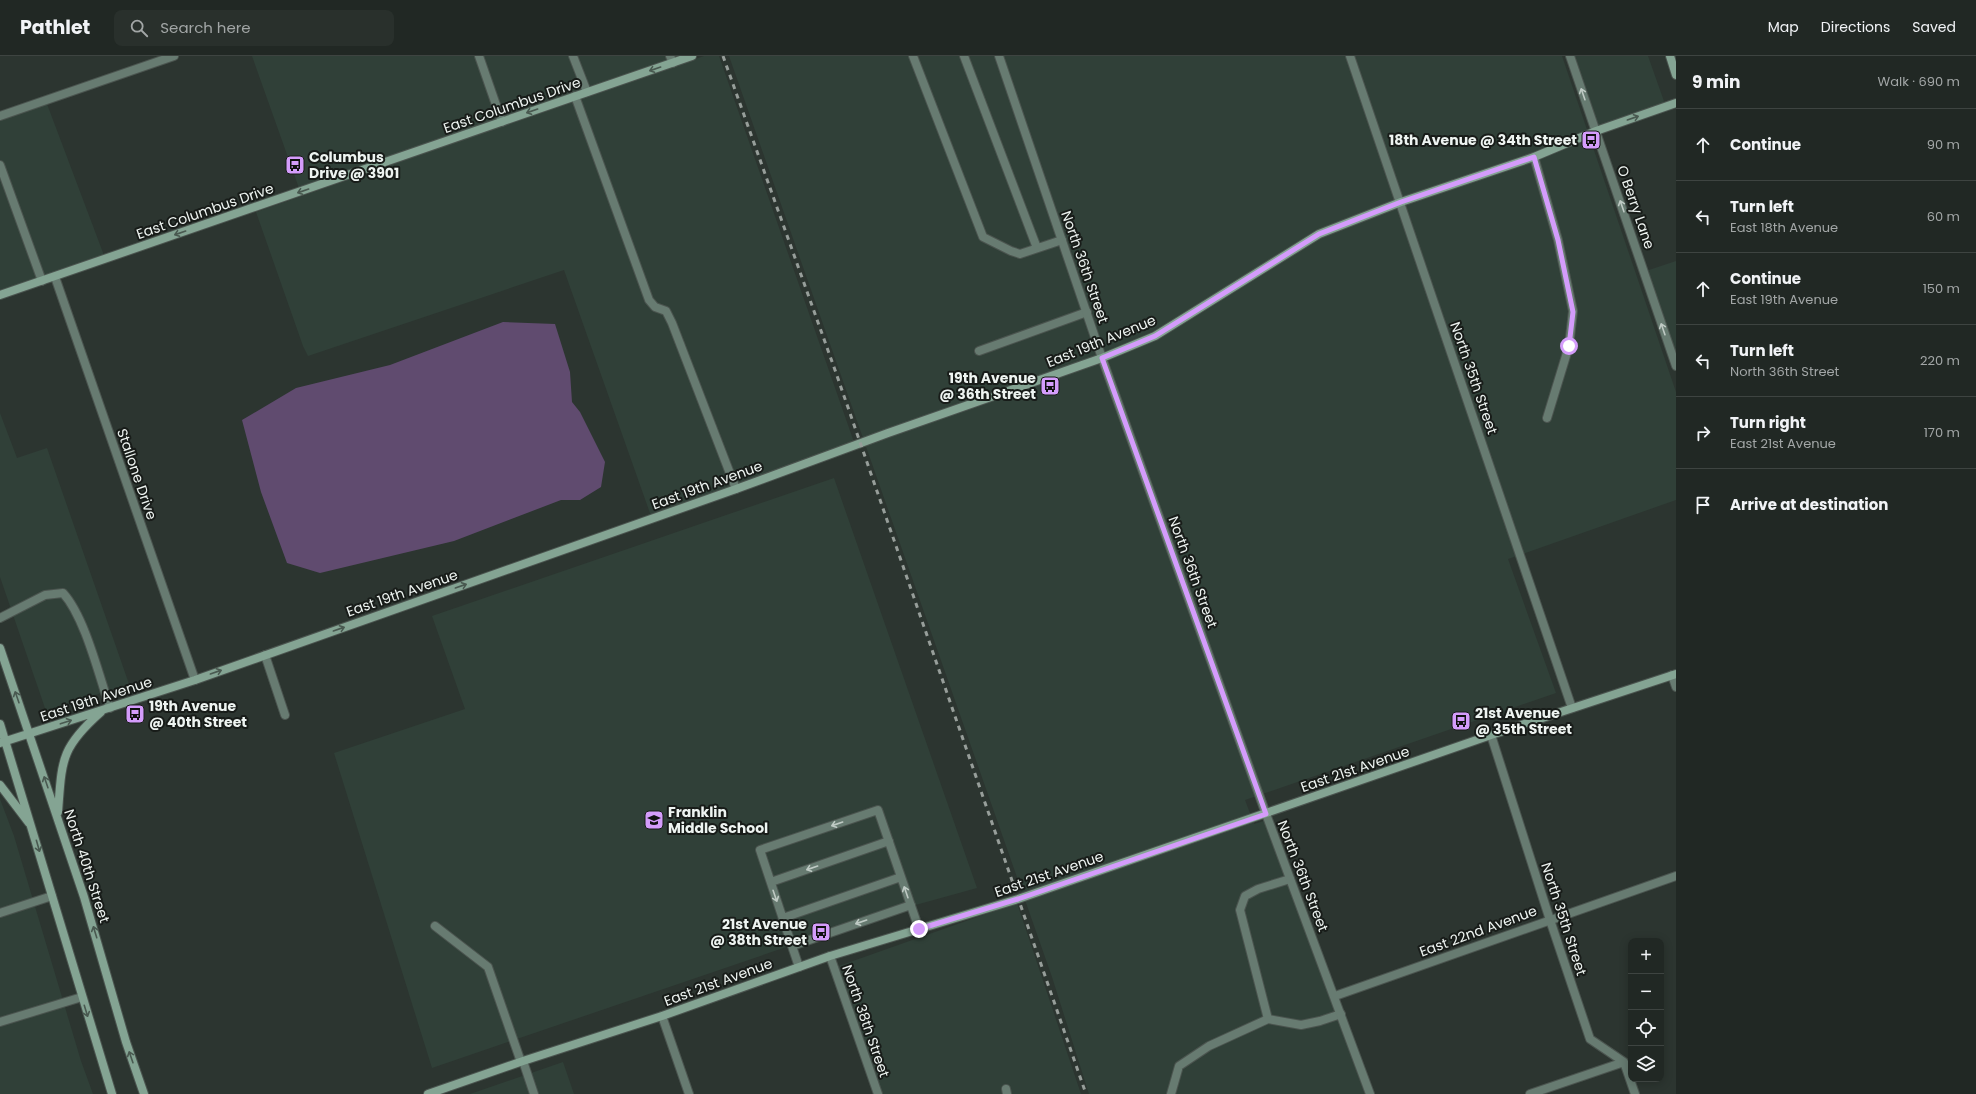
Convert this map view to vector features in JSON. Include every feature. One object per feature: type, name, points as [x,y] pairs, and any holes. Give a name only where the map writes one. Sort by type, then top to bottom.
[{"type":"main road","name":"East Columbus Drive","points":[[0,295],[502,122],[587,92],[671,59],[692,56]]},
{"type":"main road","points":[[1670,56],[1676,75]]},
{"type":"main road","name":"East 19th Avenue","points":[[3,742],[195,680],[1102,358],[1155,336],[1319,234],[1401,202],[1534,157],[1596,131],[1676,103]]},
{"type":"main road","name":"North 40th Street","points":[[0,648],[58,817],[114,996],[126,1042],[144,1094]]},
{"type":"main road","name":"East 21st Avenue","points":[[428,1094],[522,1061],[662,1016],[830,956],[1018,899],[1491,735],[1674,675]]},
{"type":"main road","points":[[58,817],[64,757],[84,728],[107,709]]},
{"type":"main road","points":[[0,724],[3,742],[32,827],[112,1094]]},
{"type":"main road","points":[[0,785],[32,827]]},
{"type":"street","points":[[0,116],[174,56]]},
{"type":"street","points":[[479,56],[502,122]]},
{"type":"street","points":[[573,56],[587,92]]},
{"type":"street","points":[[913,56],[983,237],[1010,252],[1020,254],[1062,240]]},
{"type":"street","points":[[964,56],[1037,248]]},
{"type":"street","name":"North 36th Street","points":[[999,56],[1102,358],[1266,814],[1335,996],[1370,1094]]},
{"type":"street","name":"North 35th Street","points":[[1350,56],[1401,202],[1572,708]]},
{"type":"street","name":"O Berry Lane","points":[[1570,56],[1676,366]]},
{"type":"street","points":[[575,96],[649,300],[655,307],[666,311],[672,323],[736,489]]},
{"type":"street","points":[[1534,157],[1558,240],[1573,312],[1569,346],[1547,418]]},
{"type":"street","points":[[0,165],[42,281]]},
{"type":"street","name":"Stallone Drive","points":[[54,277],[195,680]]},
{"type":"street","points":[[980,350],[1086,312]]},
{"type":"street","points":[[0,618],[45,595],[63,593],[70,601],[90,646],[107,709]]},
{"type":"street","points":[[266,655],[285,715]]},
{"type":"street","points":[[1674,675],[1676,686]]},
{"type":"street","name":"North 35th Street","points":[[1491,735],[1590,1039],[1624,1062]]},
{"type":"street","points":[[799,967],[760,850],[878,810],[919,929]]},
{"type":"street","points":[[771,882],[889,841]]},
{"type":"street","name":"East 22nd Avenue","points":[[1335,996],[1676,876]]},
{"type":"street","points":[[783,918],[901,877]]},
{"type":"street","points":[[1268,1019],[1240,910],[1245,896],[1258,889],[1290,878]]},
{"type":"street","points":[[0,913],[52,896]]},
{"type":"street","points":[[792,946],[911,906]]},
{"type":"street","points":[[435,926],[488,967],[534,1094]]},
{"type":"street","name":"North 38th Street","points":[[830,956],[878,1094]]},
{"type":"street","points":[[0,1022],[82,997]]},
{"type":"street","points":[[1171,1094],[1180,1066],[1209,1046],[1268,1019],[1301,1025],[1341,1014]]},
{"type":"street","points":[[662,1016],[690,1094]]},
{"type":"street","points":[[1530,1094],[1624,1062],[1636,1094]]},
{"type":"shaded area","points":[[252,56],[687,56],[300,191]]},
{"type":"shaded area","points":[[704,56],[719,56],[855,445],[651,516],[564,270],[308,356],[303,346],[256,212]]},
{"type":"shaded area","points":[[729,56],[1562,56],[1676,392],[1676,500],[1508,559],[1556,693],[1245,800],[1254,824],[1264,821],[1365,1094],[1089,1094],[1052,977]]},
{"type":"shaded area","points":[[1569,56],[1648,56],[1665,104],[1595,128]]},
{"type":"shaded area","points":[[47,104],[105,258],[0,294],[0,120]]},
{"type":"shaded area","points":[[1676,261],[1676,366],[1646,271]]},
{"type":"shaded area","points":[[503,322],[555,324],[570,372],[572,402],[580,412],[605,462],[601,487],[580,500],[561,500],[454,541],[320,573],[287,563],[261,492],[242,420],[296,388],[390,365]]},
{"type":"shaded area","points":[[0,413],[17,458],[47,448],[129,684],[46,711],[0,577]]},
{"type":"shaded area","name":"Franklin Middle School","points":[[834,478],[977,888],[883,914],[432,1068],[334,753],[465,709],[432,616]]},
{"type":"shaded area","points":[[0,799],[14,836],[81,1061],[93,1094],[0,1094]]},
{"type":"shaded area","points":[[1017,903],[1081,1094],[881,1094],[836,967]]},
{"type":"shaded area","points":[[563,1062],[574,1094],[470,1094]]},
{"type":"railway","points":[[723,56],[835,370],[1086,1094]]},
{"type":"place","name":"18th Avenue @ 34th Street","points":[[1591,140]]},
{"type":"place","name":"Columbus Drive @ 3901","points":[[295,165]]},
{"type":"place","name":"19th Avenue @ 36th Street","points":[[1050,386]]},
{"type":"place","name":"19th Avenue @ 40th Street","points":[[135,714]]},
{"type":"place","name":"21st Avenue @ 35th Street","points":[[1461,721]]},
{"type":"place","name":"Franklin Middle School","points":[[654,820]]},
{"type":"place","name":"21st Avenue @ 38th Street","points":[[821,932]]},
{"type":"route","points":[[919,929],[1018,899],[1266,814],[1102,358],[1155,336],[1319,234],[1401,202],[1534,157],[1558,240],[1573,312],[1569,346]]}]
